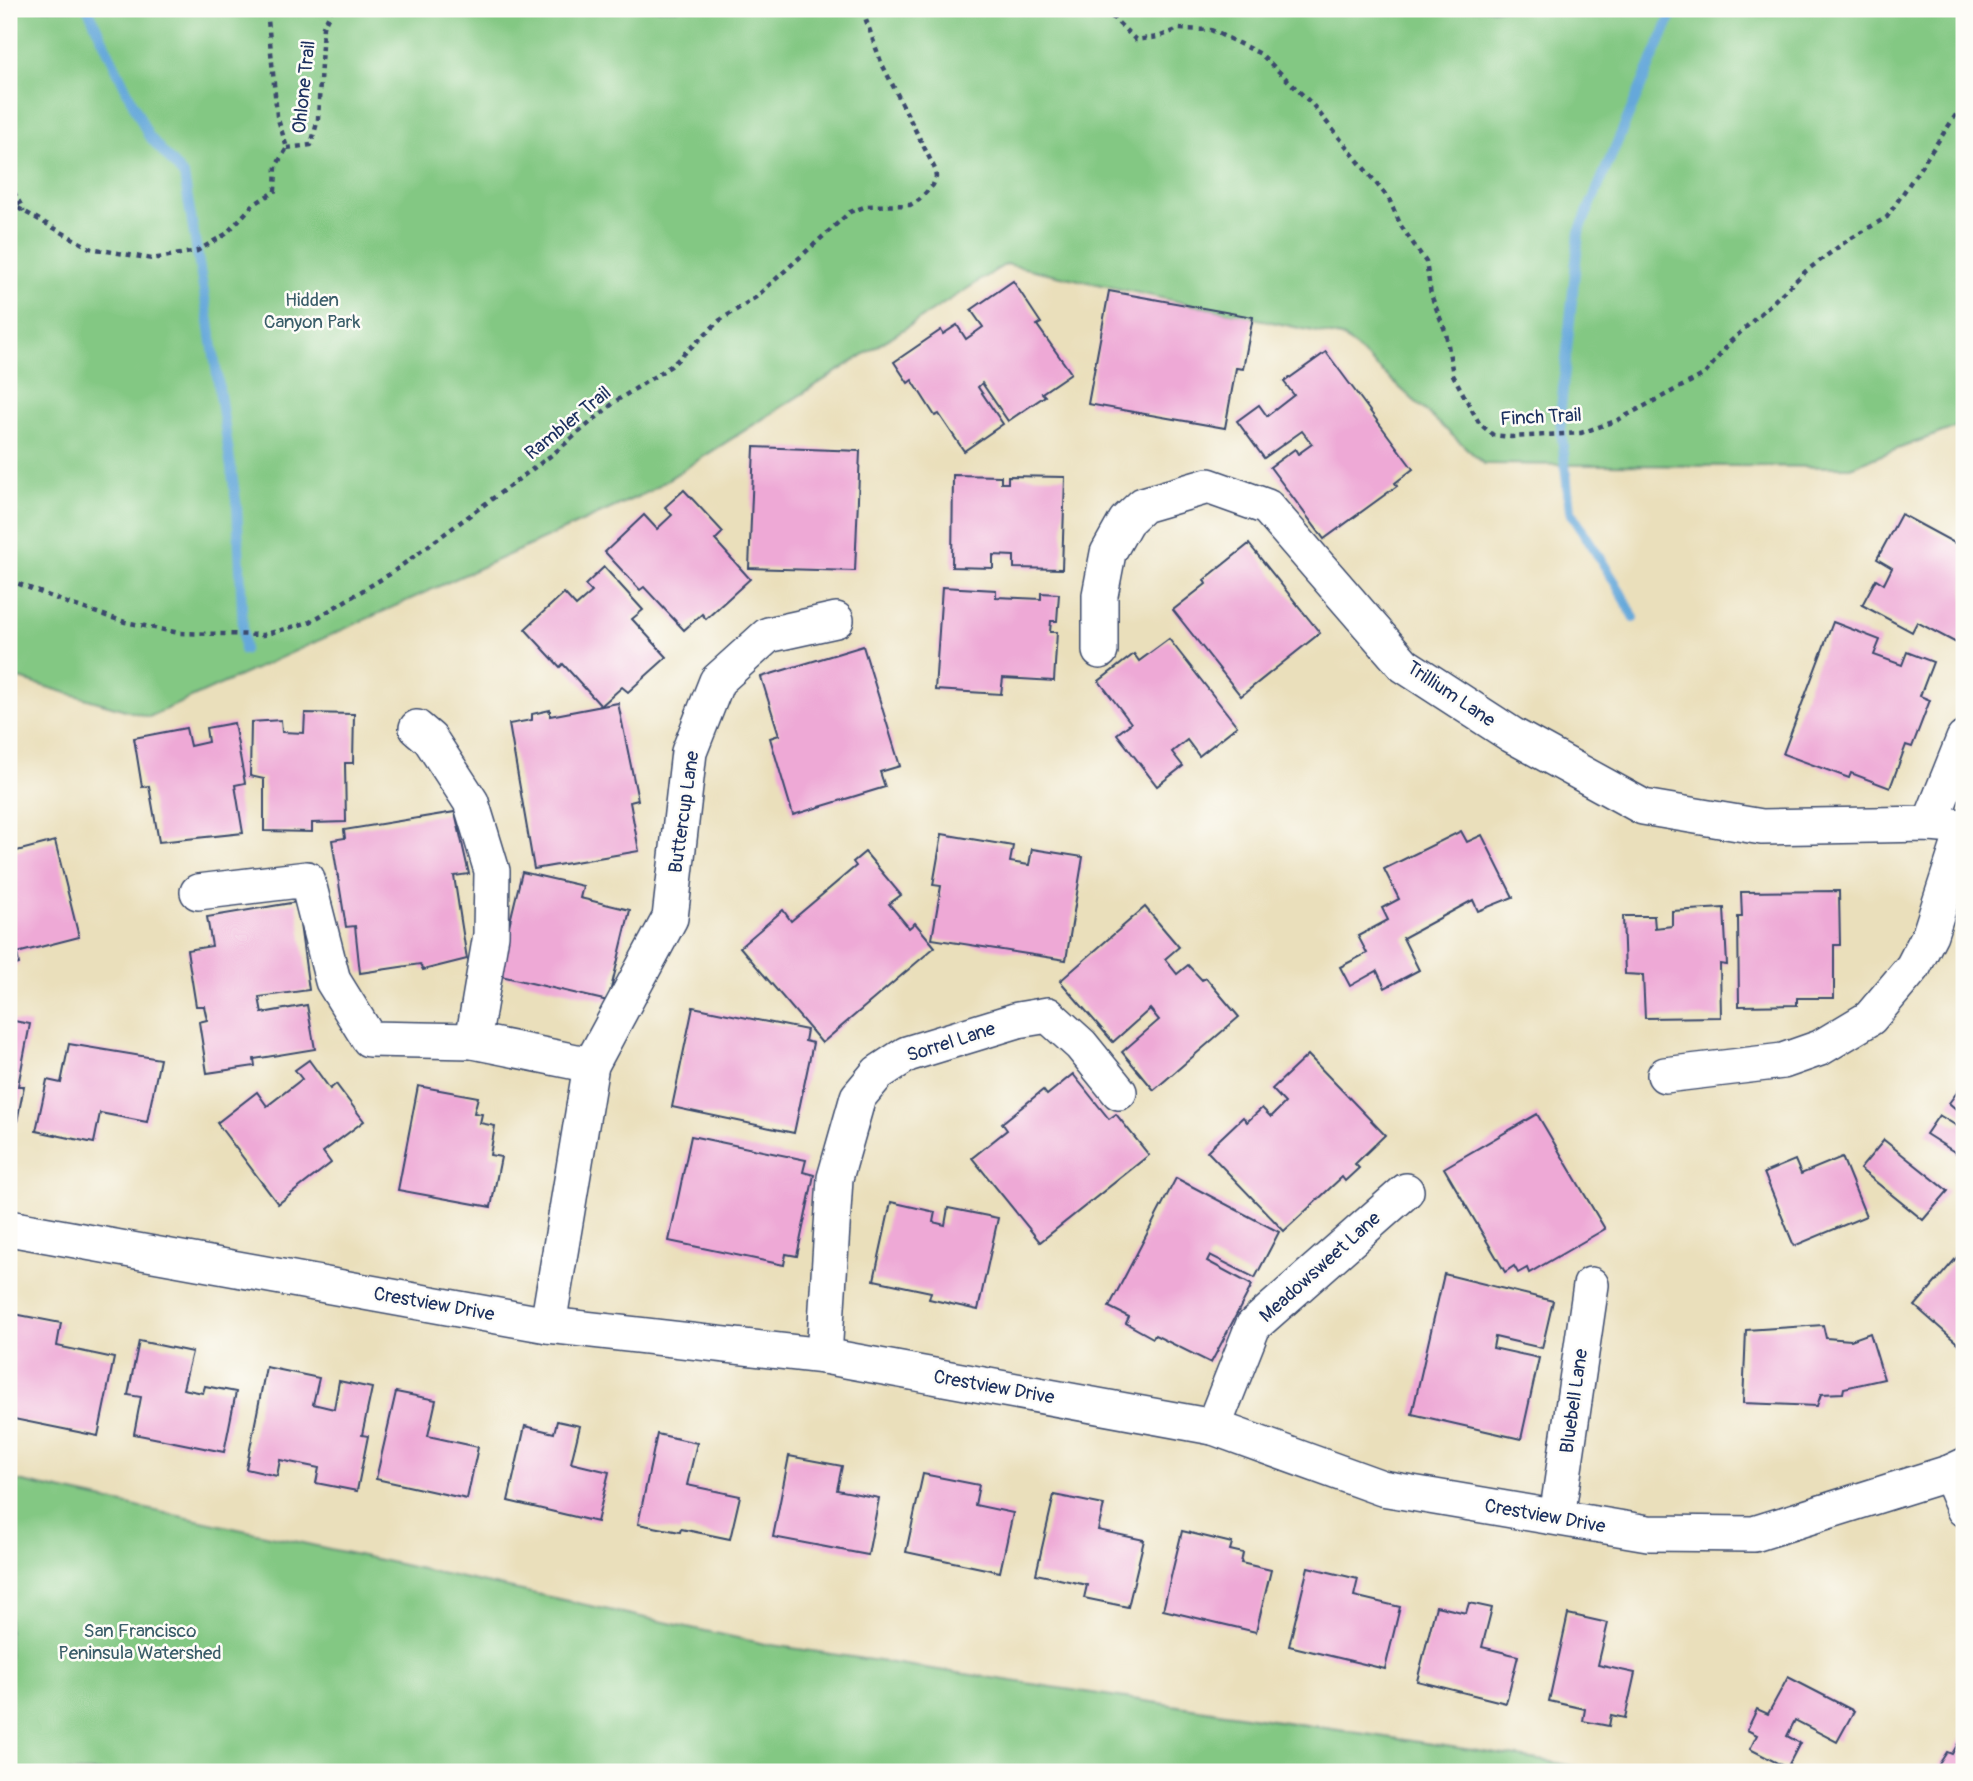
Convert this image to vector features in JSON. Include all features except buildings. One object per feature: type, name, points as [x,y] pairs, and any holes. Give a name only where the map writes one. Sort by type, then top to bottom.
[{"type":"street","name":"Trillium Lane","points":[[1100,651],[1100,595],[1108,554],[1126,522],[1143,505],[1208,486],[1267,507],[1404,665],[1512,735],[1643,807],[1762,827],[1930,824],[1964,828],[1930,934],[1913,967],[1870,1018],[1820,1048],[1783,1061],[1665,1075]]},
{"type":"street","name":"Buttercup Lane","points":[[548,1325],[591,1065],[670,918],[690,752],[717,681],[768,635],[836,621]]},
{"type":"street","points":[[417,728],[430,739],[471,802],[492,871],[491,935],[473,1041]]},
{"type":"street","points":[[1930,824],[1964,739]]},
{"type":"street","points":[[198,892],[307,879],[333,981],[369,1039],[473,1041],[591,1065]]},
{"type":"street","name":"Sorrel Lane","points":[[824,1356],[835,1178],[858,1097],[878,1073],[907,1054],[1018,1020],[1048,1015],[1081,1045],[1119,1092]]},
{"type":"street","name":"Meadowsweet Lane","points":[[1213,1427],[1254,1326],[1406,1191]]},
{"type":"street","name":"Crestview Drive","points":[[9,1228],[548,1325],[824,1356],[1213,1427],[1382,1488],[1648,1533],[1754,1534],[1957,1469]]},
{"type":"street","name":"Bluebell Lane","points":[[1557,1517],[1591,1285]]},
{"type":"street","points":[[1957,1469],[1964,1509]]},
{"type":"path","name":"Ohlone Trail","points":[[267,9],[277,116],[288,148]]},
{"type":"path","name":"Ohlone Trail","points":[[9,204],[90,248],[152,259],[197,251],[226,234],[253,205],[275,191],[276,166],[288,148],[311,145],[318,119],[323,27],[331,9]]},
{"type":"path","name":"Rambler Trail","points":[[9,580],[125,622],[179,633],[244,636],[263,635],[310,622],[390,574],[553,454],[616,401],[671,366],[719,321],[756,297],[850,212],[867,206],[910,205],[926,193],[936,177],[935,169],[881,62],[862,9]]},
{"type":"path","name":"Finch Trail","points":[[1104,9],[1136,40],[1158,37],[1179,29],[1211,30],[1261,54],[1312,104],[1389,199],[1401,226],[1426,262],[1431,295],[1446,333],[1453,375],[1479,424],[1493,435],[1511,437],[1581,433],[1616,421],[1705,374],[1730,342],[1806,271],[1887,216],[1964,103]]},
{"type":"path","points":[[9,183],[24,212]]},
{"type":"green space","name":"Hidden Canyon Park","points":[[9,9],[1964,9],[1964,424],[1850,467],[1484,464],[1345,338],[1006,264],[648,492],[149,717],[9,676]]},
{"type":"green space","name":"San Francisco Peninsula Watershed","points":[[9,1479],[765,1644],[1552,1762],[1601,1772],[9,1772]]},
{"type":"waterway","points":[[88,9],[148,135],[184,176],[237,507],[244,650]]},
{"type":"waterway","points":[[1634,618],[1570,511],[1560,418],[1579,232],[1674,9]]}]
